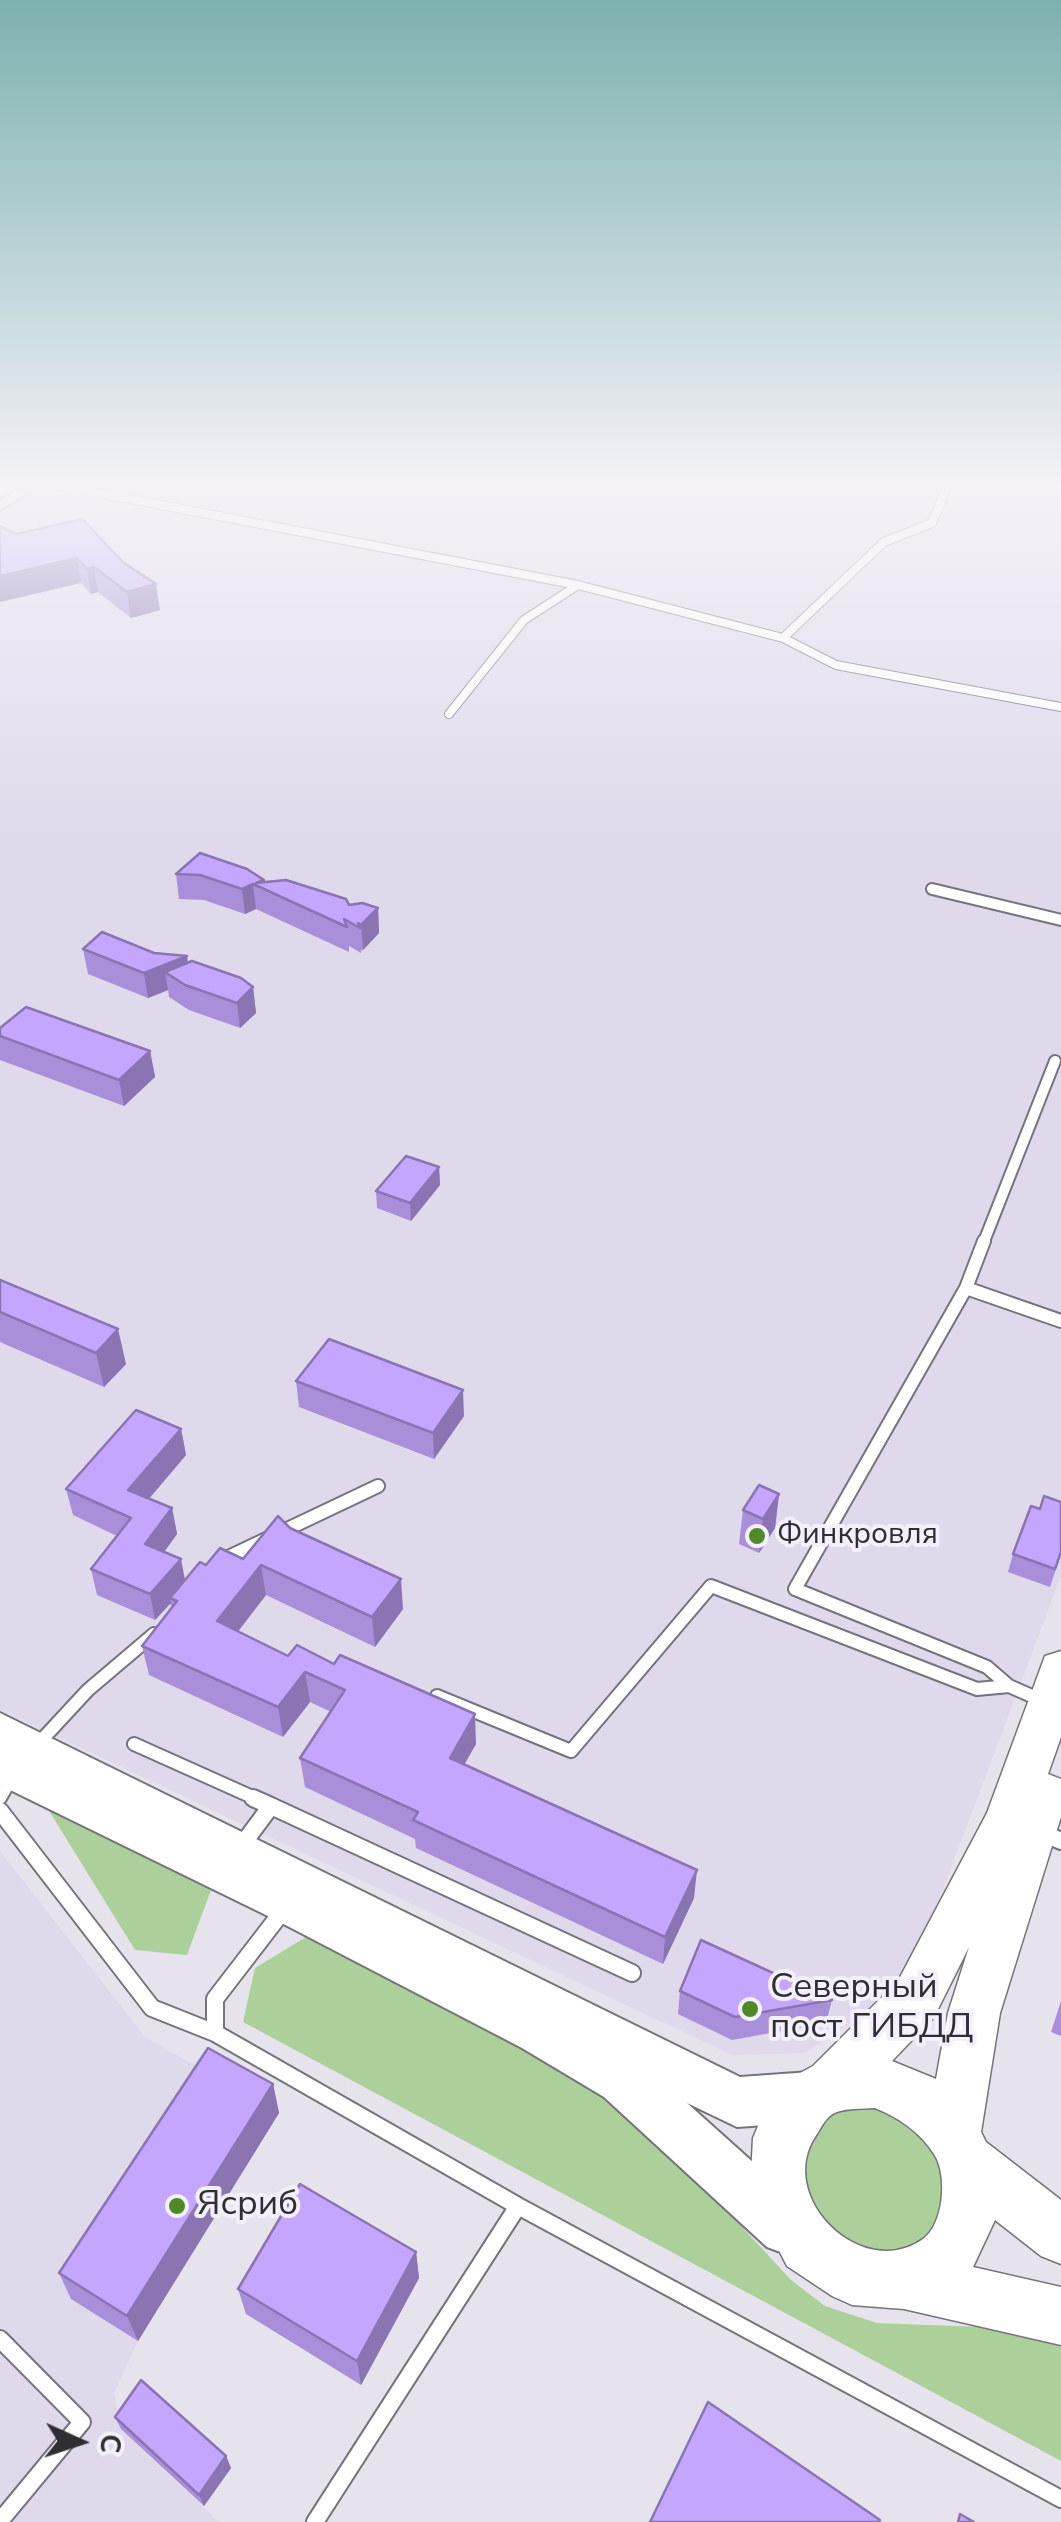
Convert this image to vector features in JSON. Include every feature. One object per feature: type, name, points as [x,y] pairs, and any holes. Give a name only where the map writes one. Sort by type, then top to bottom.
[{"type":"highway","points":[[904,2280],[947,2257],[970,2213],[960,2148],[974,2014],[1025,1850],[1045,1702]]},
{"type":"highway","points":[[1025,1850],[916,1999],[821,2091],[780,2138],[778,2194],[806,2246],[852,2276],[904,2280],[1061,2316]]},
{"type":"highway","points":[[821,2091],[876,2081],[919,2099],[960,2148],[1061,2236]]},
{"type":"main road","points":[[8,1771],[230,1862],[737,2102],[821,2091]]},
{"type":"main road","points":[[295,1893],[622,2079],[806,2246]]},
{"type":"lane","points":[[449,714],[524,620],[553,602]]},
{"type":"lane","points":[[640,602],[783,638],[836,665],[1061,707]]},
{"type":"lane","points":[[783,638],[821,602]]},
{"type":"lane","points":[[932,889],[1061,920]]},
{"type":"lane","points":[[1045,1702],[987,1666],[794,1590],[966,1288],[1055,1060]]},
{"type":"lane","points":[[966,1288],[1061,1321]]},
{"type":"lane","points":[[212,1570],[223,1556],[378,1486]]},
{"type":"lane","points":[[437,1696],[572,1751],[712,1586],[977,1689],[1045,1702]]},
{"type":"lane","points":[[168,1622],[88,1690],[8,1771],[152,2008],[214,2033],[518,2206],[1061,2499]]},
{"type":"lane","points":[[134,1744],[632,1972]]},
{"type":"lane","points":[[230,1862],[271,1806]]},
{"type":"lane","points":[[214,2033],[215,1999],[295,1893]]},
{"type":"lane","points":[[315,2522],[518,2206]]},
{"type":"lane","points":[[0,2339],[82,2422],[0,2521]]},
{"type":"shaded area","points":[[0,602],[1061,602],[1061,1576],[907,1985],[805,2053],[732,2055],[0,1710]]},
{"type":"shaded area","points":[[0,1851],[145,2037],[279,2113],[138,2341],[114,2393],[121,2429],[219,2522],[0,2522]]},
{"type":"green space","points":[[46,1806],[211,1890],[187,1955],[135,1950]]},
{"type":"green space","points":[[306,1937],[531,2047],[625,2100],[791,2280],[825,2306],[877,2323],[1034,2329],[1061,2334],[1061,2461],[243,2022],[255,1968]]},
{"type":"green space","points":[[830,2102],[904,2107],[952,2172],[931,2244],[856,2259],[797,2201],[803,2126]]},
{"type":"building","points":[[200,853],[247,869],[264,880],[256,883],[286,880],[346,899],[349,905],[362,903],[378,908],[361,925],[358,923],[360,928],[344,919],[347,927],[253,884],[242,889],[200,875],[176,874]]},
{"type":"building","points":[[102,932],[154,953],[187,956],[144,973],[83,949]]},
{"type":"building","points":[[192,961],[241,978],[253,987],[237,1003],[185,985],[165,972]]},
{"type":"building","points":[[26,1007],[150,1051],[119,1080],[0,1036],[0,1028]]},
{"type":"building","points":[[406,1156],[439,1167],[410,1203],[376,1191]]},
{"type":"building","points":[[0,1280],[118,1329],[96,1353],[0,1312]]},
{"type":"building","points":[[329,1339],[463,1390],[433,1433],[296,1381]]},
{"type":"building","points":[[136,1410],[181,1429],[128,1490],[172,1508],[145,1544],[181,1559],[150,1594],[91,1569],[131,1518],[66,1489]]},
{"type":"building","points":[[759,1485],[779,1494],[763,1519],[743,1510]]},
{"type":"building","points":[[1044,1496],[1061,1502],[1061,1552],[1055,1569],[1013,1554],[1031,1506],[1040,1509]]},
{"type":"building","points":[[278,1516],[290,1528],[401,1579],[372,1617],[261,1565],[217,1621],[288,1656],[297,1645],[334,1664],[340,1655],[475,1714],[450,1758],[697,1870],[665,1937],[413,1820],[418,1812],[300,1758],[345,1690],[305,1672],[278,1707],[142,1646],[177,1601],[170,1598],[200,1562],[206,1565],[220,1548],[243,1559]]},
{"type":"building","points":[[701,1940],[832,2000],[735,2017],[680,1991]]},
{"type":"building","name":"Ясриб","points":[[208,2048],[273,2084],[127,2316],[59,2273]]},
{"type":"building","points":[[300,2184],[416,2252],[357,2361],[238,2289]]},
{"type":"building","points":[[141,2380],[226,2456],[199,2495],[115,2417]]},
{"type":"building","points":[[708,2402],[880,2520],[879,2522],[650,2522]]},
{"type":"building","points":[[960,2514],[974,2522],[958,2522]]},
{"type":"place","name":"Финкровля","points":[[757,1536]]},
{"type":"place","name":"Северный пост ГИБДД","points":[[750,2009]]},
{"type":"place","name":"Ясриб","points":[[177,2206]]}]
